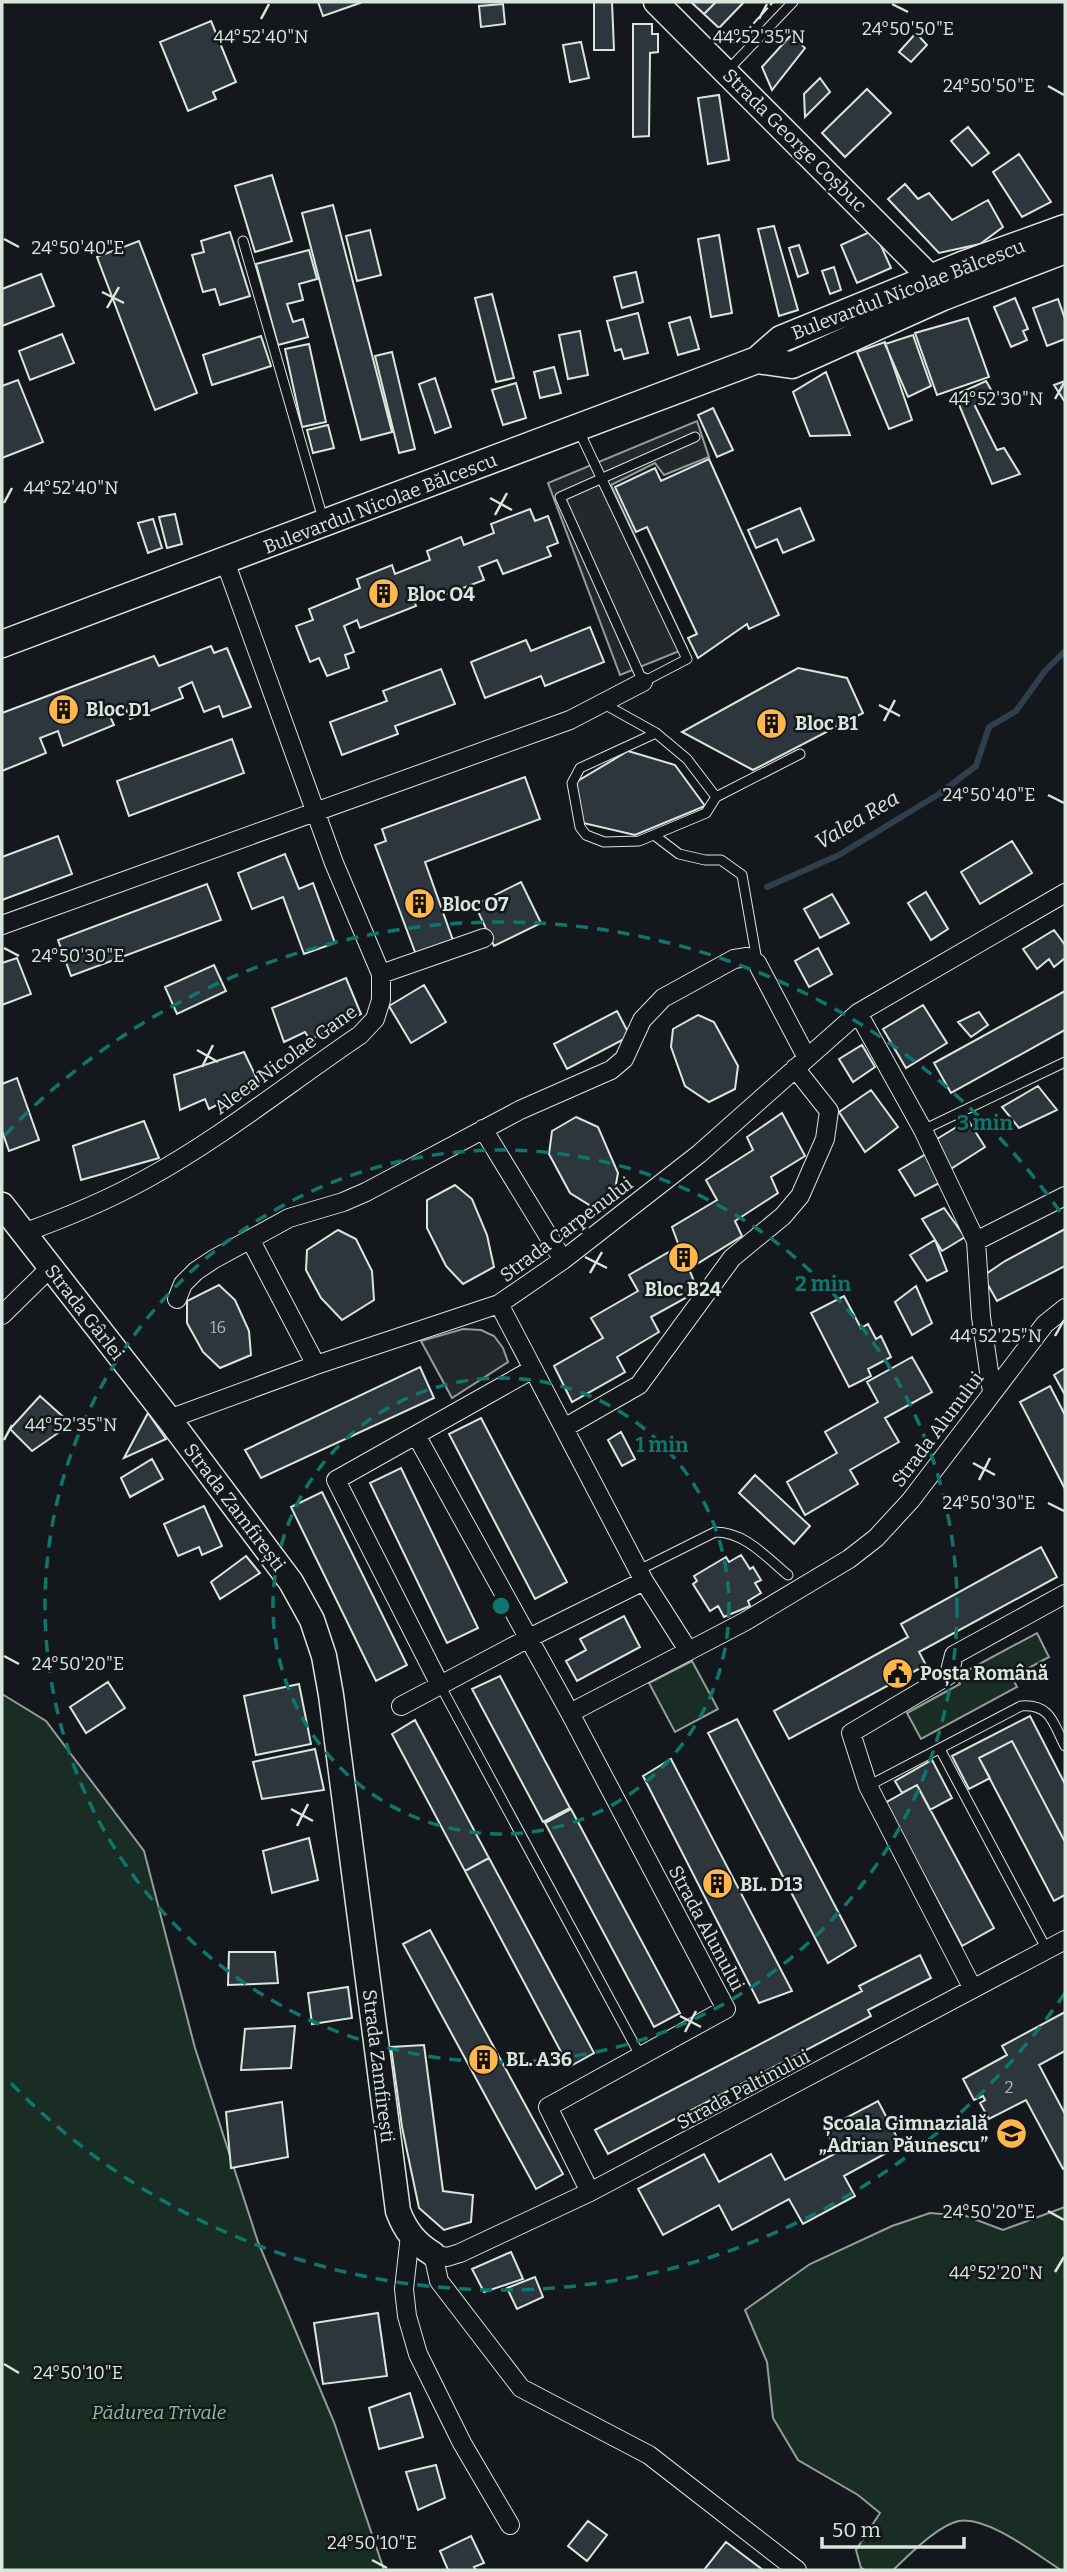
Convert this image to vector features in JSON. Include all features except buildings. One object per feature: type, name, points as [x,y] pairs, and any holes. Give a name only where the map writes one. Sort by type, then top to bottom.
[{"type":"main road","name":"Bulevardul Nicolae Bălcescu","points":[[2,644],[757,360],[781,339],[962,265],[1065,228]]},
{"type":"main road","name":"Bulevardul Nicolae Bălcescu","points":[[757,360],[792,365],[943,297],[1065,250]]},
{"type":"street","name":"Strada George Coșbuc","points":[[656,2],[932,279]]},
{"type":"street","name":"Aleea Nicolae Gane","points":[[23,1233],[74,1214],[146,1179],[216,1135],[360,1035],[375,1019],[381,1000],[380,974],[334,863],[225,561]]},
{"type":"street","points":[[2,925],[570,720],[643,682]]},
{"type":"street","name":"Strada Carpenului","points":[[169,1419],[316,1365],[499,1304],[564,1260],[699,1154],[858,1013],[1065,893]]},
{"type":"street","points":[[380,974],[484,938]]},
{"type":"street","points":[[177,1299],[183,1284],[196,1271],[289,1218],[343,1202],[366,1192],[484,1129],[611,1070],[624,1059],[642,1020],[663,998],[734,959],[747,957],[757,962],[801,1063],[829,1111],[825,1139],[800,1196],[783,1216],[732,1258],[639,1385],[564,1428]]},
{"type":"street","points":[[858,1013],[923,1130],[976,1241],[981,1317],[992,1392]]},
{"type":"street","points":[[484,1129],[564,1260]]},
{"type":"street","points":[[976,1241],[1065,1196]]},
{"type":"street","name":"Strada Gârlei","points":[[2,1205],[169,1419]]},
{"type":"street","points":[[250,1240],[316,1365]]},
{"type":"street","points":[[2,1315],[50,1268]]},
{"type":"street","points":[[499,1304],[642,1576],[688,1650]]},
{"type":"street","name":"Strada Alunului","points":[[570,1713],[744,1622],[849,1559],[876,1538],[911,1500],[1045,1324],[1065,1308]]},
{"type":"street","points":[[440,1685],[336,1480],[533,1369]]},
{"type":"street","name":"Strada Zamfirești","points":[[169,1419],[291,1581],[312,1620],[324,1656],[398,2211],[410,2235],[420,2246],[433,2254]]},
{"type":"street","name":"Strada Alunului","points":[[416,1435],[570,1713],[726,2009],[548,2106],[590,2192]]},
{"type":"street","points":[[401,1706],[642,1576]]},
{"type":"street","points":[[974,1989],[868,1786],[851,1734],[948,1675],[954,1656],[1065,1594]]},
{"type":"street","name":"Strada Paltinului","points":[[433,2254],[447,2257],[460,2253],[590,2192],[1065,1940]]},
{"type":"street","points":[[410,2235],[404,2289],[407,2316],[418,2354],[462,2443],[510,2525]]},
{"type":"street","points":[[433,2254],[439,2281],[522,2388],[649,2455],[797,2570]]},
{"type":"lane","points":[[727,72],[793,2]]},
{"type":"lane","points":[[243,241],[325,523]]},
{"type":"lane","points":[[577,428],[604,479],[687,659],[643,682],[560,497],[604,479],[695,437]]},
{"type":"lane","points":[[602,703],[656,733],[687,759],[716,797]]},
{"type":"lane","points":[[656,733],[580,768],[572,783],[580,827],[586,835],[604,842],[639,841],[706,813],[716,797],[800,754]]},
{"type":"lane","points":[[654,835],[679,854],[705,860],[721,860],[742,876],[757,962]]},
{"type":"lane","points":[[923,1130],[1065,1062]]},
{"type":"lane","points":[[642,1576],[715,1532],[727,1532],[752,1544],[788,1575]]},
{"type":"lane","points":[[440,1685],[641,2057]]},
{"type":"lane","points":[[868,1786],[1021,1706],[1036,1705],[1047,1712],[1065,1744]]},
{"type":"lane","points":[[940,1749],[1046,1950]]},
{"type":"green space","points":[[1037,1633],[1049,1657],[1012,1677],[1017,1687],[921,1739],[907,1713],[960,1684],[957,1676]]},
{"type":"green space","points":[[692,1661],[718,1709],[675,1732],[649,1683]]},
{"type":"green space","name":"Pădurea Trivale","points":[[2,1694],[46,1721],[144,1851],[195,2048],[258,2242],[334,2422],[384,2570],[2,2570]]},
{"type":"green space","points":[[1065,2207],[1065,2570],[998,2530],[971,2521],[959,2521],[942,2528],[893,2570],[861,2568],[856,2550],[880,2513],[858,2495],[798,2460],[773,2418],[767,2362],[745,2310],[810,2264],[892,2226],[930,2213],[966,2216],[1003,2230]]},
{"type":"shaded area","points":[[697,421],[709,457],[664,475],[655,463],[611,485],[687,648],[620,675],[548,483]]},
{"type":"shaded area","points":[[463,1329],[481,1330],[494,1336],[503,1348],[508,1362],[452,1398],[421,1341]]},
{"type":"waterway","name":"Valea Rea","points":[[767,887],[839,855],[939,794],[976,766],[989,727],[1016,711],[1045,671],[1065,651]]},
{"type":"fence","points":[[719,28],[735,44],[773,2]]},
{"type":"place","name":"Bloc O4","points":[[384,594]]},
{"type":"place","name":"Bloc D1","points":[[63,709]]},
{"type":"place","name":"Bloc B1","points":[[772,723]]},
{"type":"place","name":"Bloc O7","points":[[419,904]]},
{"type":"place","name":"Bloc B24","points":[[683,1258]]},
{"type":"place","name":"Poșta Română","points":[[897,1673]]},
{"type":"place","name":"BL. D13","points":[[717,1884]]},
{"type":"place","name":"BL. A36","points":[[483,2059]]},
{"type":"place","name":"Școala Gimnazială „Adrian Păunescu”","points":[[1011,2134]]}]
